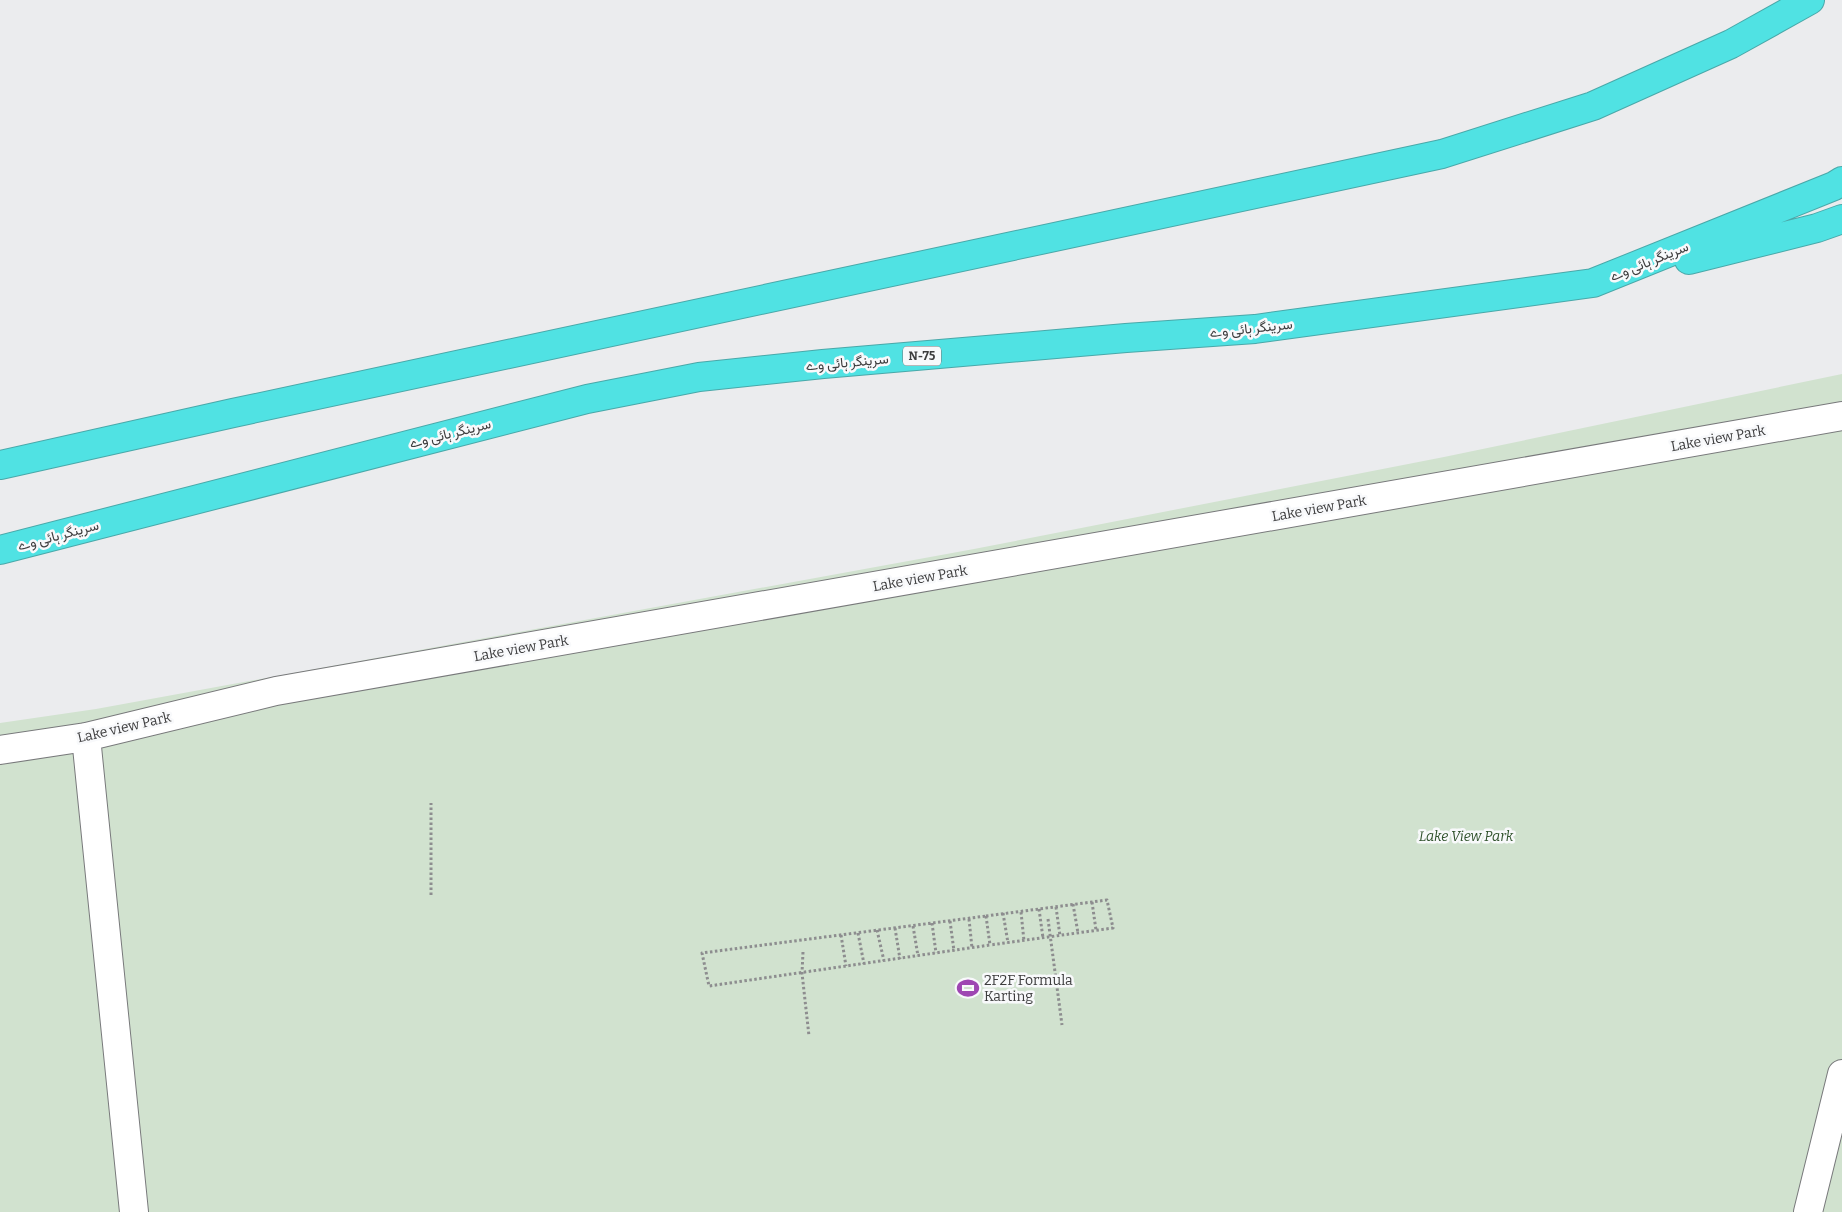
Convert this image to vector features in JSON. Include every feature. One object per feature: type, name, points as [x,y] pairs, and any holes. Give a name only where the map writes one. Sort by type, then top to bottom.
[{"type":"highway","points":[[0,465],[243,411],[1442,154],[1593,106],[1731,44],[1810,0]]},
{"type":"highway","name":"سرینگر ہائی وے","points":[[0,550],[586,399],[699,377],[1255,329],[1593,283],[1834,186],[1842,181]]},
{"type":"highway","points":[[1593,283],[1817,228],[1842,219]]},
{"type":"street","name":"Lake view Park","points":[[0,750],[86,737],[276,691],[1842,416]]},
{"type":"street","points":[[86,737],[134,1212]]},
{"type":"street","points":[[1808,1212],[1842,1074]]},
{"type":"path","points":[[431,803],[431,895]]},
{"type":"path","points":[[1107,900],[1113,928],[709,986],[702,953],[1073,904],[1107,900]]},
{"type":"path","points":[[1092,902],[1096,930]]},
{"type":"path","points":[[1073,904],[1078,933]]},
{"type":"path","points":[[1056,907],[1060,936]]},
{"type":"path","points":[[1039,909],[1043,938]]},
{"type":"path","points":[[1021,911],[1024,941]]},
{"type":"path","points":[[1003,913],[1008,943]]},
{"type":"path","points":[[986,916],[990,945]]},
{"type":"path","points":[[969,919],[972,948]]},
{"type":"path","points":[[1048,919],[1062,1025]]},
{"type":"path","points":[[950,921],[954,951]]},
{"type":"path","points":[[932,923],[936,953]]},
{"type":"path","points":[[913,926],[918,956]]},
{"type":"path","points":[[895,928],[900,959]]},
{"type":"path","points":[[877,930],[884,961]]},
{"type":"path","points":[[858,933],[864,964]]},
{"type":"path","points":[[840,935],[846,966]]},
{"type":"path","points":[[803,952],[802,973],[809,1036]]},
{"type":"green space","name":"2F2F Formula Karting","points":[[1842,374],[1842,1212],[0,1212],[0,723],[96,709],[974,549],[1444,457]]},
{"type":"place","name":"2F2F Formula Karting","points":[[968,988]]},
{"type":"park label","name":"Lake View Park","points":[[1466,836]]}]
